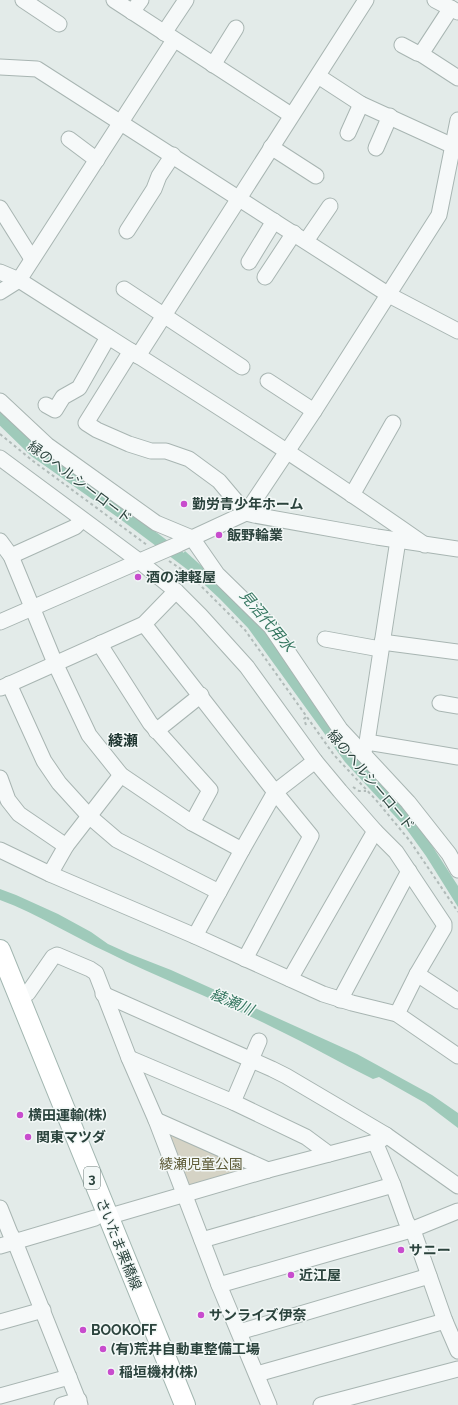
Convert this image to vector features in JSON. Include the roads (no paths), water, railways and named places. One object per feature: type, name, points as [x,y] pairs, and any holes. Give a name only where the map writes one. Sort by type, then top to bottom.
[{"type":"main road","name":"さいたま栗橋線","points":[[0,950],[20,997],[170,1405]]},
{"type":"main road","name":"さいたま栗橋線","points":[[0,980],[101,1218],[184,1405]]},
{"type":"street","points":[[114,0],[136,6],[169,36],[291,115]]},
{"type":"street","points":[[0,292],[19,280],[121,122],[169,36],[186,0]]},
{"type":"street","points":[[366,0],[164,315],[134,354],[86,423],[97,430],[129,444],[151,451],[166,451],[189,459],[220,481],[246,513],[458,549]]},
{"type":"street","points":[[421,54],[455,10],[435,0]]},
{"type":"street","points":[[19,3],[59,24]]},
{"type":"street","points":[[213,64],[236,28]]},
{"type":"street","points":[[402,45],[421,54],[458,78]]},
{"type":"street","points":[[0,67],[37,69],[389,295],[458,331]]},
{"type":"street","points":[[318,76],[361,104],[453,146]]},
{"type":"street","points":[[348,132],[361,104]]},
{"type":"street","points":[[376,148],[390,116]]},
{"type":"street","points":[[0,622],[159,553],[246,513],[314,411],[439,215],[454,168],[453,146],[458,120]]},
{"type":"street","points":[[69,140],[96,160]]},
{"type":"street","points":[[271,147],[316,176]]},
{"type":"street","points":[[127,231],[154,189],[159,176],[173,155]]},
{"type":"street","points":[[265,277],[330,206]]},
{"type":"street","points":[[0,208],[32,259]]},
{"type":"street","points":[[249,262],[274,221]]},
{"type":"street","points":[[0,272],[19,280],[287,452],[425,544]]},
{"type":"street","points":[[124,289],[242,367]]},
{"type":"street","points":[[46,404],[55,410],[63,397],[79,388],[108,337]]},
{"type":"street","points":[[268,381],[314,411]]},
{"type":"street","points":[[0,401],[53,450],[156,523],[186,541],[271,627],[340,729],[365,748],[449,854],[458,870]]},
{"type":"street","points":[[352,495],[393,423]]},
{"type":"street","points":[[0,458],[82,520],[140,561],[176,591],[247,667],[315,760],[375,831],[396,852],[444,924],[444,928],[417,974],[397,1014]]},
{"type":"street","points":[[11,556],[75,527],[82,520]]},
{"type":"street","points":[[365,748],[398,540]]},
{"type":"street","points":[[0,541],[11,556],[55,664],[89,735],[121,775],[192,823],[242,850]]},
{"type":"street","points":[[176,591],[144,624],[5,687],[44,761],[60,783],[88,816],[117,840],[219,892]]},
{"type":"street","points":[[144,624],[201,695],[275,792],[312,836],[245,959]]},
{"type":"street","points":[[325,639],[381,646],[458,652]]},
{"type":"street","points":[[101,643],[116,670],[150,723],[210,790],[192,823]]},
{"type":"street","points":[[156,731],[201,695]]},
{"type":"street","points":[[440,703],[458,706]]},
{"type":"street","points":[[365,748],[458,757]]},
{"type":"street","points":[[195,936],[275,792],[315,760]]},
{"type":"street","points":[[50,874],[66,846],[121,775]]},
{"type":"street","points":[[0,778],[8,800],[19,814],[66,846]]},
{"type":"street","points":[[290,979],[375,831]]},
{"type":"street","points":[[0,850],[50,874],[195,936],[323,994],[340,1000],[397,1014],[458,1056]]},
{"type":"street","points":[[340,1000],[409,871]]},
{"type":"street","points":[[20,997],[28,993],[53,957],[57,955],[96,973],[129,1058],[156,1120],[219,1285],[269,1405]]},
{"type":"street","points":[[417,974],[458,1001]]},
{"type":"street","points":[[103,994],[286,1076],[380,1139],[458,1186]]},
{"type":"street","points":[[233,1102],[260,1041]]},
{"type":"street","points":[[129,1058],[233,1102],[306,1138],[329,1154]]},
{"type":"street","points":[[156,1120],[268,1170]]},
{"type":"street","points":[[0,1246],[380,1139]]},
{"type":"street","points":[[380,1139],[393,1185],[406,1221],[415,1236],[445,1321],[458,1351]]},
{"type":"street","points":[[202,1240],[393,1185]]},
{"type":"street","points":[[0,1208],[10,1233],[16,1242],[80,1403],[62,1405]]},
{"type":"street","points":[[219,1285],[411,1230],[458,1211]]},
{"type":"street","points":[[239,1332],[429,1276]]},
{"type":"street","points":[[0,1322],[43,1310]]},
{"type":"street","points":[[257,1374],[445,1321]]},
{"type":"street","points":[[321,1405],[458,1369]]},
{"type":"street","points":[[0,1396],[70,1377]]},
{"type":"water","points":[[185,551],[228,590],[262,628],[342,740],[364,767],[398,801],[422,830],[458,886],[458,907],[426,856],[405,827],[345,762],[248,628],[220,599],[178,560]]},
{"type":"water","name":"綾瀬川","points":[[0,889],[58,914],[91,932],[108,944],[171,970],[357,1054],[432,1095],[458,1113],[458,1128],[425,1103],[379,1077],[373,1079],[254,1018],[129,963],[28,912],[0,900]]},
{"type":"waterway","name":"見沼代用水","points":[[0,418],[35,452],[124,515],[192,566]]},
{"type":"place","name":"勤労青少年ホーム","points":[[184,504]]},
{"type":"place","name":"飯野輪業","points":[[219,535]]},
{"type":"place","name":"酒の津軽屋","points":[[138,577]]},
{"type":"place","name":"横田運輸(株)","points":[[20,1115]]},
{"type":"place","name":"関東マツダ","points":[[28,1137]]},
{"type":"place","name":"サニー","points":[[401,1250]]},
{"type":"place","name":"近江屋","points":[[291,1275]]},
{"type":"place","name":"サンライズ伊奈","points":[[201,1315]]},
{"type":"place","name":"BOOKOFF","points":[[83,1330]]},
{"type":"place","name":"(有)荒井自動車整備工場","points":[[103,1349]]},
{"type":"place","name":"稲垣機材(株)","points":[[111,1372]]},
{"type":"district","name":"綾瀬","points":[[123,741]]},
{"type":"park label","name":"綾瀬児童公園","points":[[201,1164]]}]
